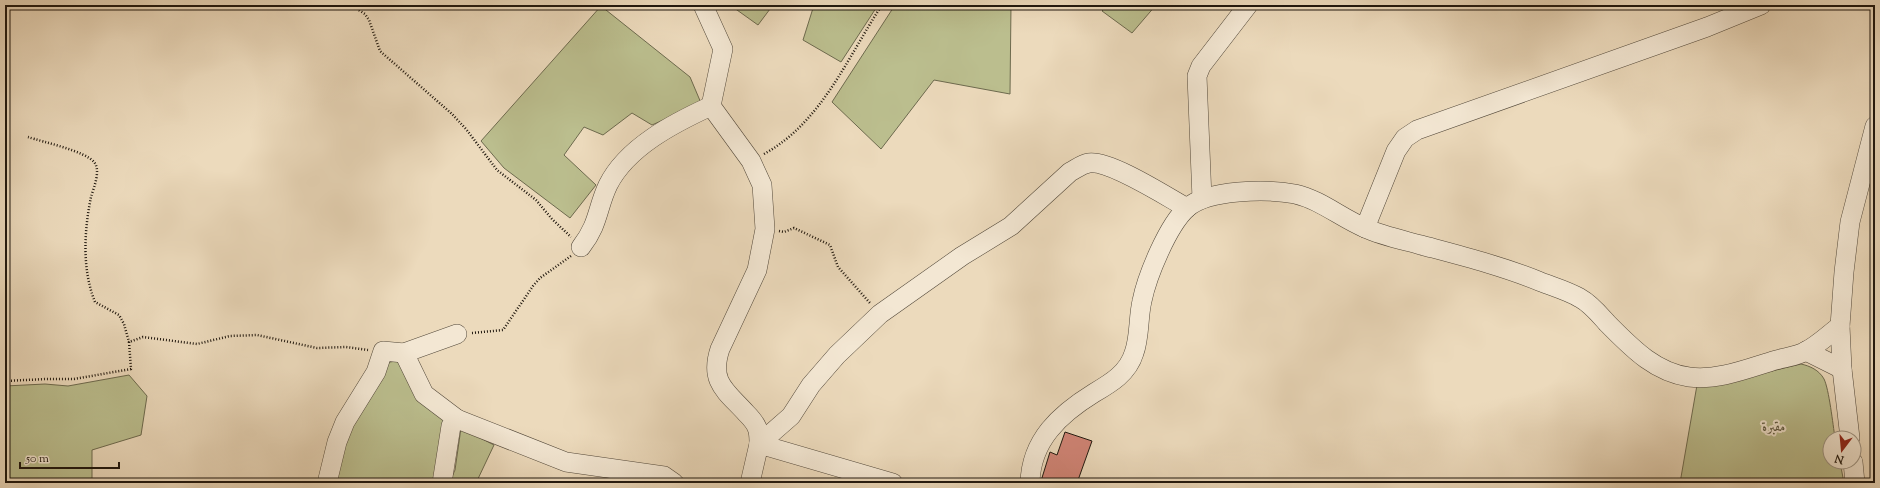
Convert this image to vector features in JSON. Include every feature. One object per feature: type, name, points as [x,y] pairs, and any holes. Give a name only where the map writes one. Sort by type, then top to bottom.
[{"type":"street","points":[[703,5],[723,49],[711,106],[751,161],[762,185],[765,229],[757,270],[720,349],[716,362],[718,379],[750,417],[758,430],[759,444],[750,483]]},
{"type":"street","points":[[1030,483],[1034,461],[1040,445],[1060,417],[1077,404],[1115,380],[1129,364],[1134,353],[1142,302],[1148,278],[1173,227],[1195,203],[1197,76],[1201,66],[1248,5]]},
{"type":"street","points":[[1365,228],[1396,151],[1405,138],[1417,130],[1700,29],[1761,5]]},
{"type":"street","points":[[581,246],[594,229],[609,183],[624,162],[655,137],[688,116],[711,106]]},
{"type":"street","points":[[1849,430],[1842,369],[1840,326],[1850,222],[1875,126]]},
{"type":"street","points":[[759,444],[791,416],[811,386],[837,356],[880,314],[962,256],[1011,226],[1070,172],[1090,163],[1108,166],[1195,203],[1248,192],[1293,194],[1313,199],[1365,228],[1508,269],[1572,294],[1592,307],[1644,358],[1656,366],[1679,375],[1700,377],[1725,374],[1806,351],[1840,326]]},
{"type":"street","points":[[327,483],[337,442],[345,422],[376,372],[382,351],[404,353],[458,334]]},
{"type":"street","points":[[1806,351],[1842,369]]},
{"type":"street","points":[[404,353],[424,394],[456,419],[566,462],[664,476],[674,483]]},
{"type":"street","points":[[442,483],[451,426],[456,419]]},
{"type":"street","points":[[759,444],[893,483]]},
{"type":"street","points":[[1854,470],[1856,483]]},
{"type":"path","points":[[345,5],[360,10],[369,20],[380,51],[452,114],[466,129],[497,170],[536,200],[552,219],[581,246],[533,286],[503,330],[458,334]]},
{"type":"path","points":[[751,161],[779,146],[815,112],[834,84],[882,5]]},
{"type":"path","points":[[5,381],[46,378],[74,379],[128,370],[132,367],[129,342],[124,324],[119,314],[95,302],[85,263],[87,223],[96,177],[96,165],[93,160],[82,154],[28,137]]},
{"type":"path","points":[[765,229],[784,232],[794,228],[830,245],[838,267],[880,314]]},
{"type":"path","points":[[129,342],[143,337],[197,344],[230,336],[257,335],[317,348],[346,347],[382,351]]},
{"type":"green space","points":[[730,5],[773,5],[758,25]]},
{"type":"green space","points":[[814,5],[878,5],[841,62],[803,40]]},
{"type":"green space","points":[[895,5],[1011,5],[1010,94],[934,80],[881,149],[832,102]]},
{"type":"green space","points":[[1108,5],[1156,5],[1132,33],[1102,11]]},
{"type":"green space","points":[[601,6],[690,77],[701,103],[652,125],[632,113],[603,135],[584,127],[564,155],[596,185],[570,218],[504,168],[481,141]]},
{"type":"green space","points":[[397,361],[404,365],[446,419],[437,483],[331,483],[340,445],[382,371],[390,362]]},
{"type":"green space","name":"مقبرة","points":[[1801,364],[1811,367],[1817,371],[1822,376],[1826,384],[1834,430],[1822,430],[1822,470],[1842,470],[1844,483],[1680,483],[1697,385],[1722,383]]},
{"type":"green space","points":[[129,375],[147,396],[141,435],[92,450],[92,482],[5,483],[5,386],[45,384],[68,386]]},
{"type":"green space","points":[[461,428],[494,445],[476,483],[449,483],[455,470]]},
{"type":"building","points":[[1065,432],[1092,441],[1077,483],[1047,483],[1041,481],[1050,452],[1057,455]]}]
